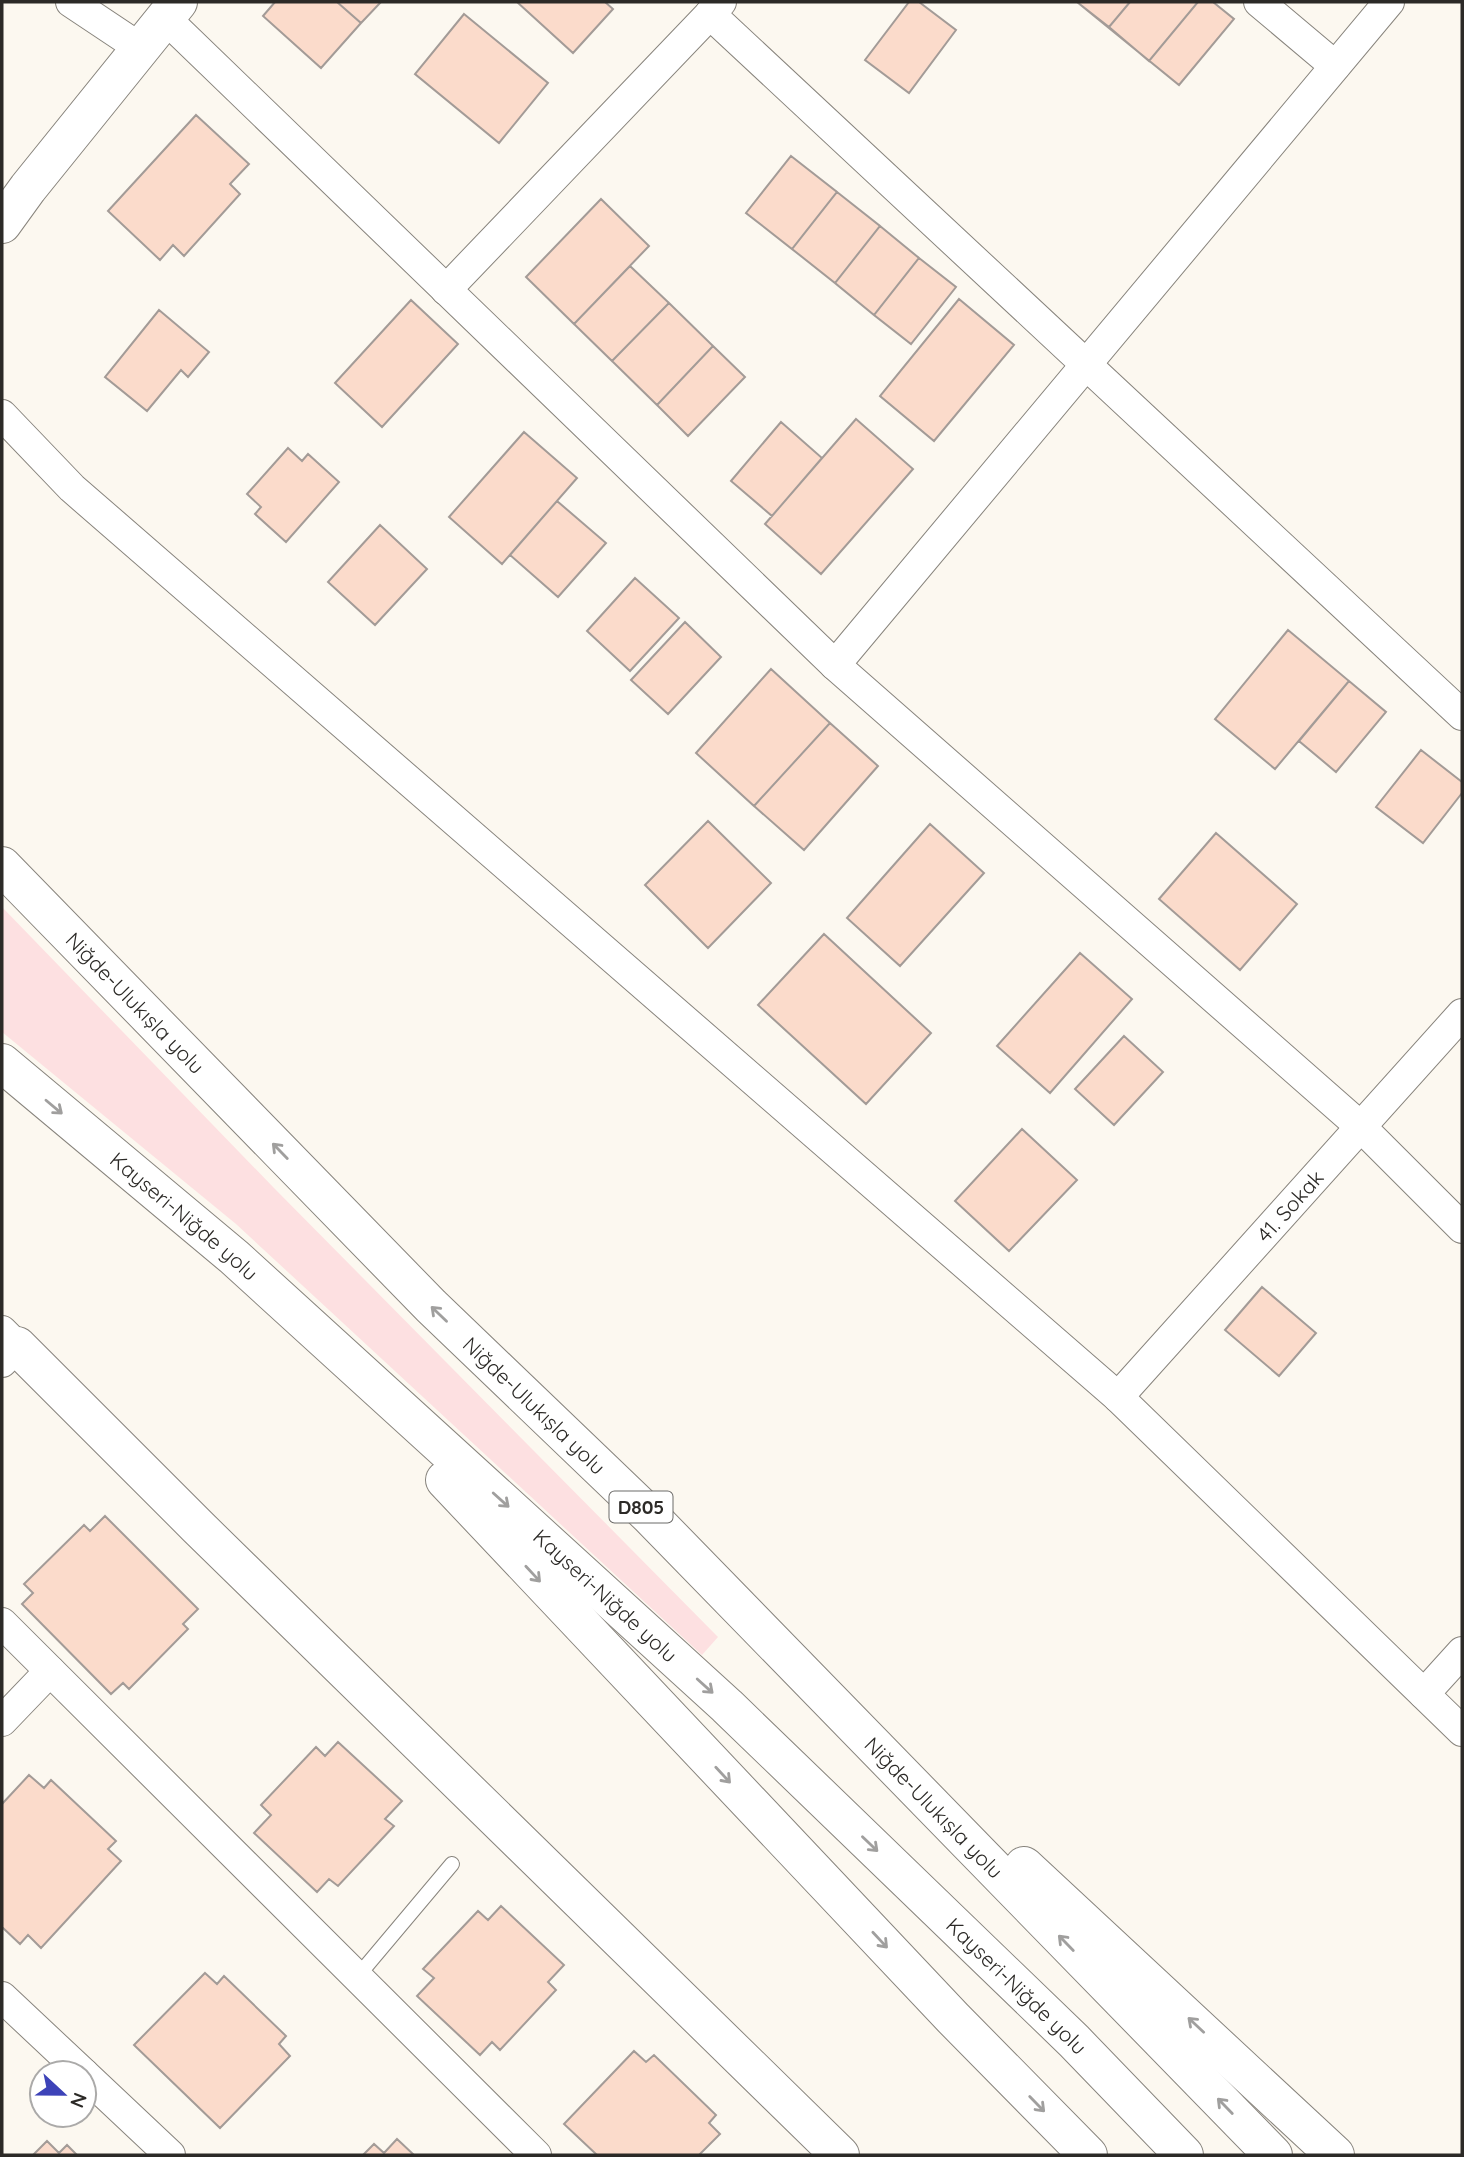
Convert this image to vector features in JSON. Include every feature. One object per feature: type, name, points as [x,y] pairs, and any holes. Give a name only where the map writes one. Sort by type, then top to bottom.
[{"type":"main road","points":[[2,224],[172,10]]},
{"type":"main road","points":[[2,243],[28,188]]},
{"type":"main road","name":"Niğde-Ulukışla yolu","points":[[2,866],[431,1307],[649,1515],[1273,2155]]},
{"type":"main road","name":"Kayseri-Niğde yolu","points":[[2,1063],[234,1257],[727,1706],[1074,2041],[1184,2155]]},
{"type":"main road","points":[[234,1257],[953,2018],[1088,2155]]},
{"type":"main road","points":[[7,1346],[840,2155]]},
{"type":"main road","points":[[649,1515],[1335,2155]]},
{"type":"street","points":[[71,2],[140,48]]},
{"type":"street","points":[[1259,2],[1335,66]]},
{"type":"street","points":[[835,665],[1388,2]]},
{"type":"street","points":[[446,290],[715,8],[1087,363],[1462,715]]},
{"type":"street","points":[[172,10],[446,290],[835,665],[1361,1127],[1462,1228]]},
{"type":"street","points":[[2,415],[72,488],[1118,1397],[1462,1731]]},
{"type":"street","name":"41. Sokak","points":[[1118,1397],[1462,1014]]},
{"type":"street","points":[[2,1623],[536,2155]]},
{"type":"street","points":[[1424,1694],[1462,1651]]},
{"type":"street","points":[[2,1721],[50,1671]]},
{"type":"street","points":[[2,1997],[68,2059]]},
{"type":"street","points":[[98,2087],[170,2155]]},
{"type":"lane","points":[[357,1977],[452,1864]]},
{"type":"shaded area","points":[[2,907],[274,1188],[718,1637],[702,1655],[236,1224],[2,1032]]},
{"type":"building","points":[[275,2],[337,2],[361,23],[321,68],[263,16]]},
{"type":"building","points":[[337,2],[381,2],[361,23]]},
{"type":"building","points":[[517,2],[605,2],[613,9],[573,53]]},
{"type":"building","points":[[909,2],[919,2],[956,30],[909,93],[865,60]]},
{"type":"building","points":[[1077,2],[1130,2],[1109,27]]},
{"type":"building","points":[[1077,2],[1213,2],[1234,19],[1179,85]]},
{"type":"building","points":[[1130,2],[1198,2],[1149,61],[1109,27]]},
{"type":"building","points":[[464,14],[548,83],[499,143],[415,74]]},
{"type":"building","points":[[196,115],[249,164],[230,184],[240,194],[184,256],[173,245],[160,260],[108,211]]},
{"type":"building","points":[[791,156],[837,192],[792,249],[746,213]]},
{"type":"building","points":[[837,192],[880,226],[835,283],[792,249]]},
{"type":"building","points":[[601,199],[649,246],[574,324],[526,277]]},
{"type":"building","points":[[880,226],[919,258],[874,315],[835,283]]},
{"type":"building","points":[[919,258],[956,287],[911,344],[874,315]]},
{"type":"building","points":[[630,266],[669,303],[612,361],[574,324]]},
{"type":"building","points":[[959,299],[1014,345],[934,441],[880,396]]},
{"type":"building","points":[[411,300],[458,344],[382,427],[335,383]]},
{"type":"building","points":[[669,303],[713,346],[657,405],[612,361]]},
{"type":"building","points":[[159,310],[209,352],[188,377],[181,370],[147,411],[105,377]]},
{"type":"building","points":[[713,346],[745,377],[688,436],[657,405]]},
{"type":"building","points":[[856,419],[913,469],[821,574],[765,524]]},
{"type":"building","points":[[781,422],[822,458],[772,516],[731,481]]},
{"type":"building","points":[[524,432],[577,478],[502,564],[449,517]]},
{"type":"building","points":[[288,448],[302,461],[308,454],[339,482],[286,542],[255,514],[261,507],[247,494]]},
{"type":"building","points":[[557,501],[606,543],[558,597],[510,555]]},
{"type":"building","points":[[380,525],[427,569],[375,625],[328,582]]},
{"type":"building","points":[[635,578],[679,618],[630,671],[587,631]]},
{"type":"building","points":[[685,622],[721,657],[668,714],[631,680]]},
{"type":"building","points":[[1288,630],[1349,681],[1275,769],[1215,719]]},
{"type":"building","points":[[771,669],[830,723],[754,806],[696,753]]},
{"type":"building","points":[[1349,681],[1386,712],[1336,772],[1299,741]]},
{"type":"building","points":[[830,723],[878,766],[804,850],[754,806]]},
{"type":"building","points":[[1421,750],[1462,782],[1462,793],[1423,843],[1376,807]]},
{"type":"building","points":[[708,821],[771,883],[708,948],[645,885]]},
{"type":"building","points":[[930,824],[984,873],[900,966],[847,918]]},
{"type":"building","points":[[1216,833],[1297,904],[1240,970],[1159,899]]},
{"type":"building","points":[[824,934],[931,1033],[866,1104],[758,1005]]},
{"type":"building","points":[[1080,953],[1132,999],[1050,1093],[997,1046]]},
{"type":"building","points":[[1124,1036],[1163,1072],[1114,1125],[1075,1089]]},
{"type":"building","points":[[1022,1129],[1077,1180],[1009,1251],[955,1201]]},
{"type":"building","points":[[1262,1287],[1316,1333],[1279,1376],[1225,1330]]},
{"type":"building","points":[[105,1516],[198,1609],[183,1624],[188,1629],[129,1689],[123,1683],[111,1694],[22,1604],[33,1593],[24,1584],[84,1525],[90,1531]]},
{"type":"building","points":[[338,1742],[402,1801],[385,1819],[394,1826],[338,1886],[329,1879],[317,1892],[254,1833],[271,1815],[261,1805],[316,1747],[325,1756]]},
{"type":"building","points":[[29,1775],[44,1788],[51,1780],[116,1841],[108,1849],[121,1861],[41,1948],[28,1935],[20,1944],[2,1927],[2,1804]]},
{"type":"building","points":[[501,1906],[564,1965],[548,1982],[556,1990],[500,2050],[492,2042],[480,2055],[417,1996],[434,1978],[423,1969],[478,1911],[488,1920]]},
{"type":"building","points":[[205,1973],[217,1984],[224,1976],[286,2036],[279,2044],[290,2056],[220,2128],[134,2045]]},
{"type":"building","points":[[634,2051],[646,2062],[654,2055],[716,2115],[709,2123],[720,2134],[699,2155],[597,2155],[564,2124]]},
{"type":"building","points":[[397,2139],[414,2155],[363,2155],[374,2144],[384,2153]]},
{"type":"building","points":[[47,2141],[59,2153],[67,2145],[77,2155],[33,2155]]}]
